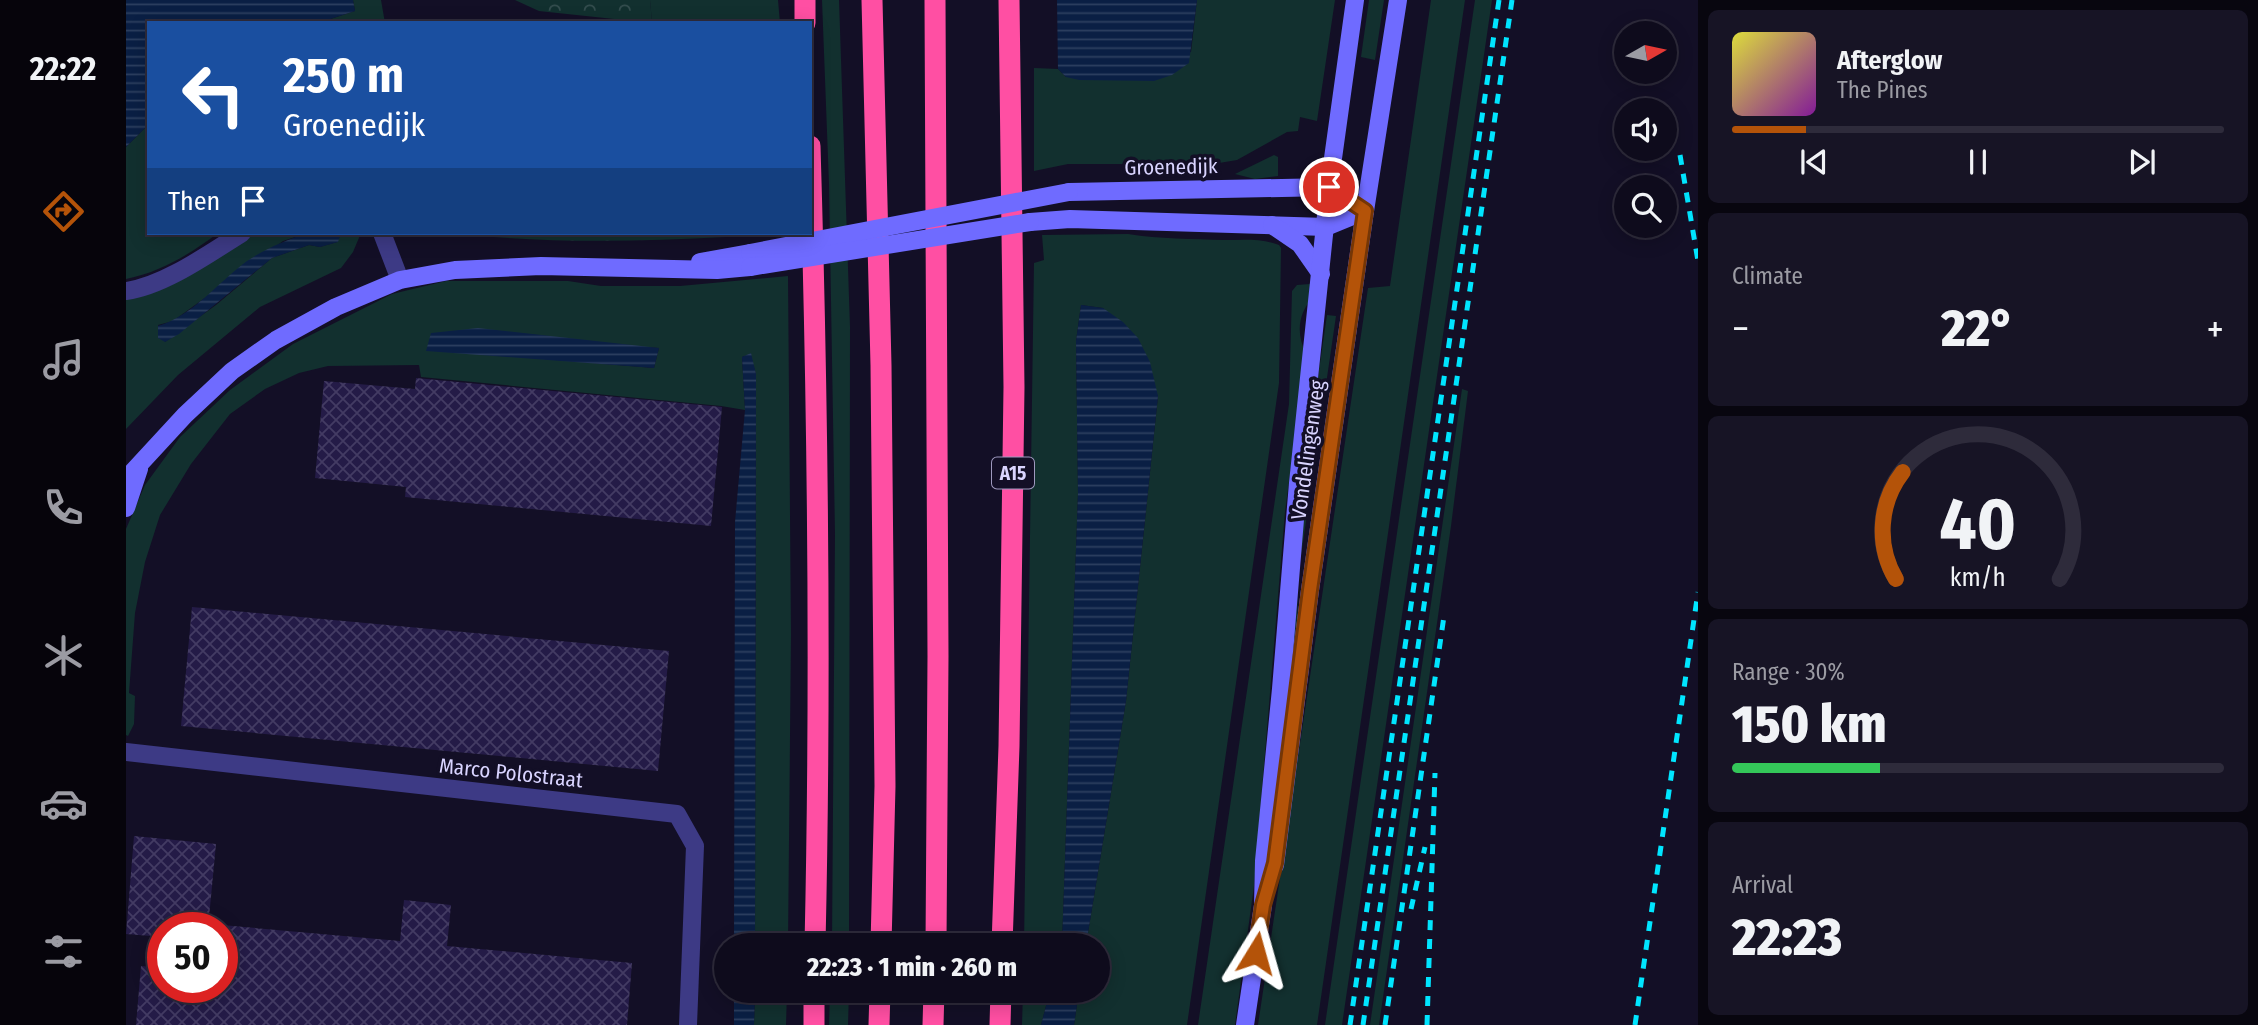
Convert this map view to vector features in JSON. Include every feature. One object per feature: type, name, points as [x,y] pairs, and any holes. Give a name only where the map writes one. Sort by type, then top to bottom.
[{"type":"highway","points":[[805,0],[806,21]]},
{"type":"highway","points":[[872,0],[881,365],[885,786],[881,933]]},
{"type":"highway","points":[[929,0],[935,91]]},
{"type":"highway","points":[[935,0],[938,643],[936,933]]},
{"type":"highway","name":"A15","points":[[1002,933],[1009,746],[1014,387],[1009,0]]},
{"type":"highway","points":[[812,225],[818,462],[815,933]]},
{"type":"highway","points":[[814,1003],[814,1025]]},
{"type":"highway","points":[[879,1025],[880,1003]]},
{"type":"highway","points":[[933,1025],[934,1003]]},
{"type":"highway","points":[[1000,1025],[1001,1003]]},
{"type":"main road","name":"Vondelingenweg","points":[[1245,1025],[1263,905],[1264,861],[1297,483],[1329,187],[1355,0]]},
{"type":"main road","name":"Vondelingenweg","points":[[1263,905],[1275,863],[1310,590],[1398,0]]},
{"type":"main road","name":"Groenedijk","points":[[750,260],[1069,192],[1329,187]]},
{"type":"main road","points":[[1329,187],[1365,211]]},
{"type":"main road","points":[[1272,225],[1326,227],[1365,211]]},
{"type":"main road","name":"Groenedijk","points":[[126,479],[185,415],[232,371],[276,340],[337,307],[400,281],[455,270],[541,266],[680,268],[712,259],[750,260],[1030,222],[1070,219],[1272,225]]},
{"type":"main road","points":[[1272,225],[1300,244],[1321,274]]},
{"type":"main road","points":[[126,508],[140,465]]},
{"type":"street","points":[[126,290],[137,289],[195,263],[239,235]]},
{"type":"street","points":[[383,235],[400,281]]},
{"type":"street","name":"Marco Polostraat","points":[[126,752],[677,814],[695,846],[688,1025]]},
{"type":"green space","points":[[353,0],[381,0],[385,21],[324,21],[355,11]]},
{"type":"green space","points":[[515,0],[650,0],[652,21],[633,21],[539,11]]},
{"type":"green space","points":[[650,0],[778,0],[780,21],[652,21]]},
{"type":"green space","points":[[822,0],[839,0],[850,327],[849,933],[832,933],[835,534],[829,184]]},
{"type":"green space","points":[[1197,0],[1335,0],[1317,121],[1300,117],[1298,131],[1287,132],[1237,160],[1213,164],[1068,164],[1034,171],[1034,68],[1058,69],[1066,77],[1191,52]]},
{"type":"green space","points":[[1369,0],[1384,0],[1375,60],[1361,57]]},
{"type":"green space","points":[[1431,0],[1465,0],[1317,1025],[1258,1025],[1368,288],[1390,286]]},
{"type":"green space","points":[[1475,0],[1492,0],[1342,1025],[1325,1025]]},
{"type":"green space","points":[[147,126],[147,235],[215,235],[175,261],[126,279],[126,147]]},
{"type":"green space","points":[[1274,155],[1278,157],[1278,176],[1255,179],[1235,174]]},
{"type":"green space","points":[[1128,234],[1176,239],[1259,240],[1279,245],[1281,248],[1279,383],[1187,1025],[1074,1025],[1077,1003],[1110,1003],[1110,933],[1088,933],[1126,701],[1158,396],[1103,308],[1081,305],[1076,341],[1078,493],[1062,933],[1024,933],[1034,263],[1044,260],[1042,235]]},
{"type":"green space","points":[[251,235],[301,235],[283,241],[173,321],[158,325],[165,342],[216,305],[272,258],[309,245],[320,247],[337,242],[342,235],[360,235],[353,252],[341,268],[260,307],[178,375],[126,429],[126,297]]},
{"type":"green space","points":[[454,235],[726,235],[667,240],[523,239]]},
{"type":"green space","points":[[788,276],[791,634],[788,933],[755,933],[756,374],[750,354],[742,357],[745,410],[421,377],[419,365],[328,366],[299,373],[265,389],[230,414],[191,464],[160,515],[145,562],[135,613],[129,693],[135,696],[134,724],[128,736],[126,735],[126,529],[145,485],[180,437],[230,390],[293,344],[392,294],[446,281],[568,281],[601,286],[680,286]],"holes":[[[431,333],[659,348],[654,368],[445,351]]]},
{"type":"green space","points":[[1310,284],[1312,299],[1301,317],[1300,324],[1306,353],[1285,512],[1254,886],[1235,1025],[1198,1025],[1289,404],[1292,291],[1297,285]]},
{"type":"green space","points":[[1327,315],[1336,316],[1297,583],[1298,626],[1290,708],[1297,560]]},
{"type":"green space","points":[[1462,389],[1468,391],[1451,526],[1379,1025],[1370,1025]]},
{"type":"green space","points":[[755,1003],[787,1003],[786,1025],[754,1025]]},
{"type":"green space","points":[[830,1003],[849,1003],[848,1025],[829,1025]]},
{"type":"green space","points":[[1023,1003],[1047,1003],[1041,1025],[1022,1025]]},
{"type":"water","points":[[126,0],[353,0],[355,11],[324,21],[147,21],[147,126],[126,147]]},
{"type":"water","points":[[1057,0],[1197,0],[1189,63],[1172,75],[1154,81],[1079,80],[1066,77],[1058,69]]},
{"type":"water","points":[[302,235],[344,235],[340,236],[338,242],[320,247],[309,245],[272,258],[179,334],[165,342],[158,338],[158,326],[183,314],[247,261]]},
{"type":"water","points":[[1081,305],[1103,308],[1123,322],[1138,338],[1150,362],[1158,396],[1126,701],[1088,933],[1062,933],[1078,493],[1076,341]]},
{"type":"water","points":[[478,328],[659,348],[654,368],[426,351],[431,333]]},
{"type":"water","points":[[751,353],[756,374],[755,933],[734,933],[735,522],[745,410],[742,357]]},
{"type":"water","points":[[734,1003],[755,1003],[754,1025],[734,1025]]},
{"type":"water","points":[[1047,1003],[1077,1003],[1074,1025],[1041,1025]]},
{"type":"building","points":[[416,378],[722,407],[711,526],[405,497],[406,487],[315,478],[324,381],[415,389]]},
{"type":"building","points":[[192,607],[669,651],[658,771],[181,726]]},
{"type":"building","points":[[134,836],[216,844],[210,912],[147,912],[147,936],[126,934]]},
{"type":"building","points":[[404,900],[451,905],[447,946],[632,963],[627,1025],[136,1025],[141,966],[147,967],[147,1003],[238,1003],[238,926],[400,941]]},
{"type":"railway","points":[[1350,1025],[1499,0]]},
{"type":"railway","points":[[1363,1025],[1512,0]]},
{"type":"railway","points":[[1680,155],[1698,261]]},
{"type":"railway","points":[[1635,1025],[1698,592]]},
{"type":"railway","points":[[1385,1025],[1444,616]]},
{"type":"railway","points":[[1427,1025],[1435,773]]},
{"type":"railway","points":[[1411,909],[1425,847]]},
{"type":"route","points":[[1256,953],[1263,905],[1275,863],[1310,590],[1365,211],[1329,187]]}]
